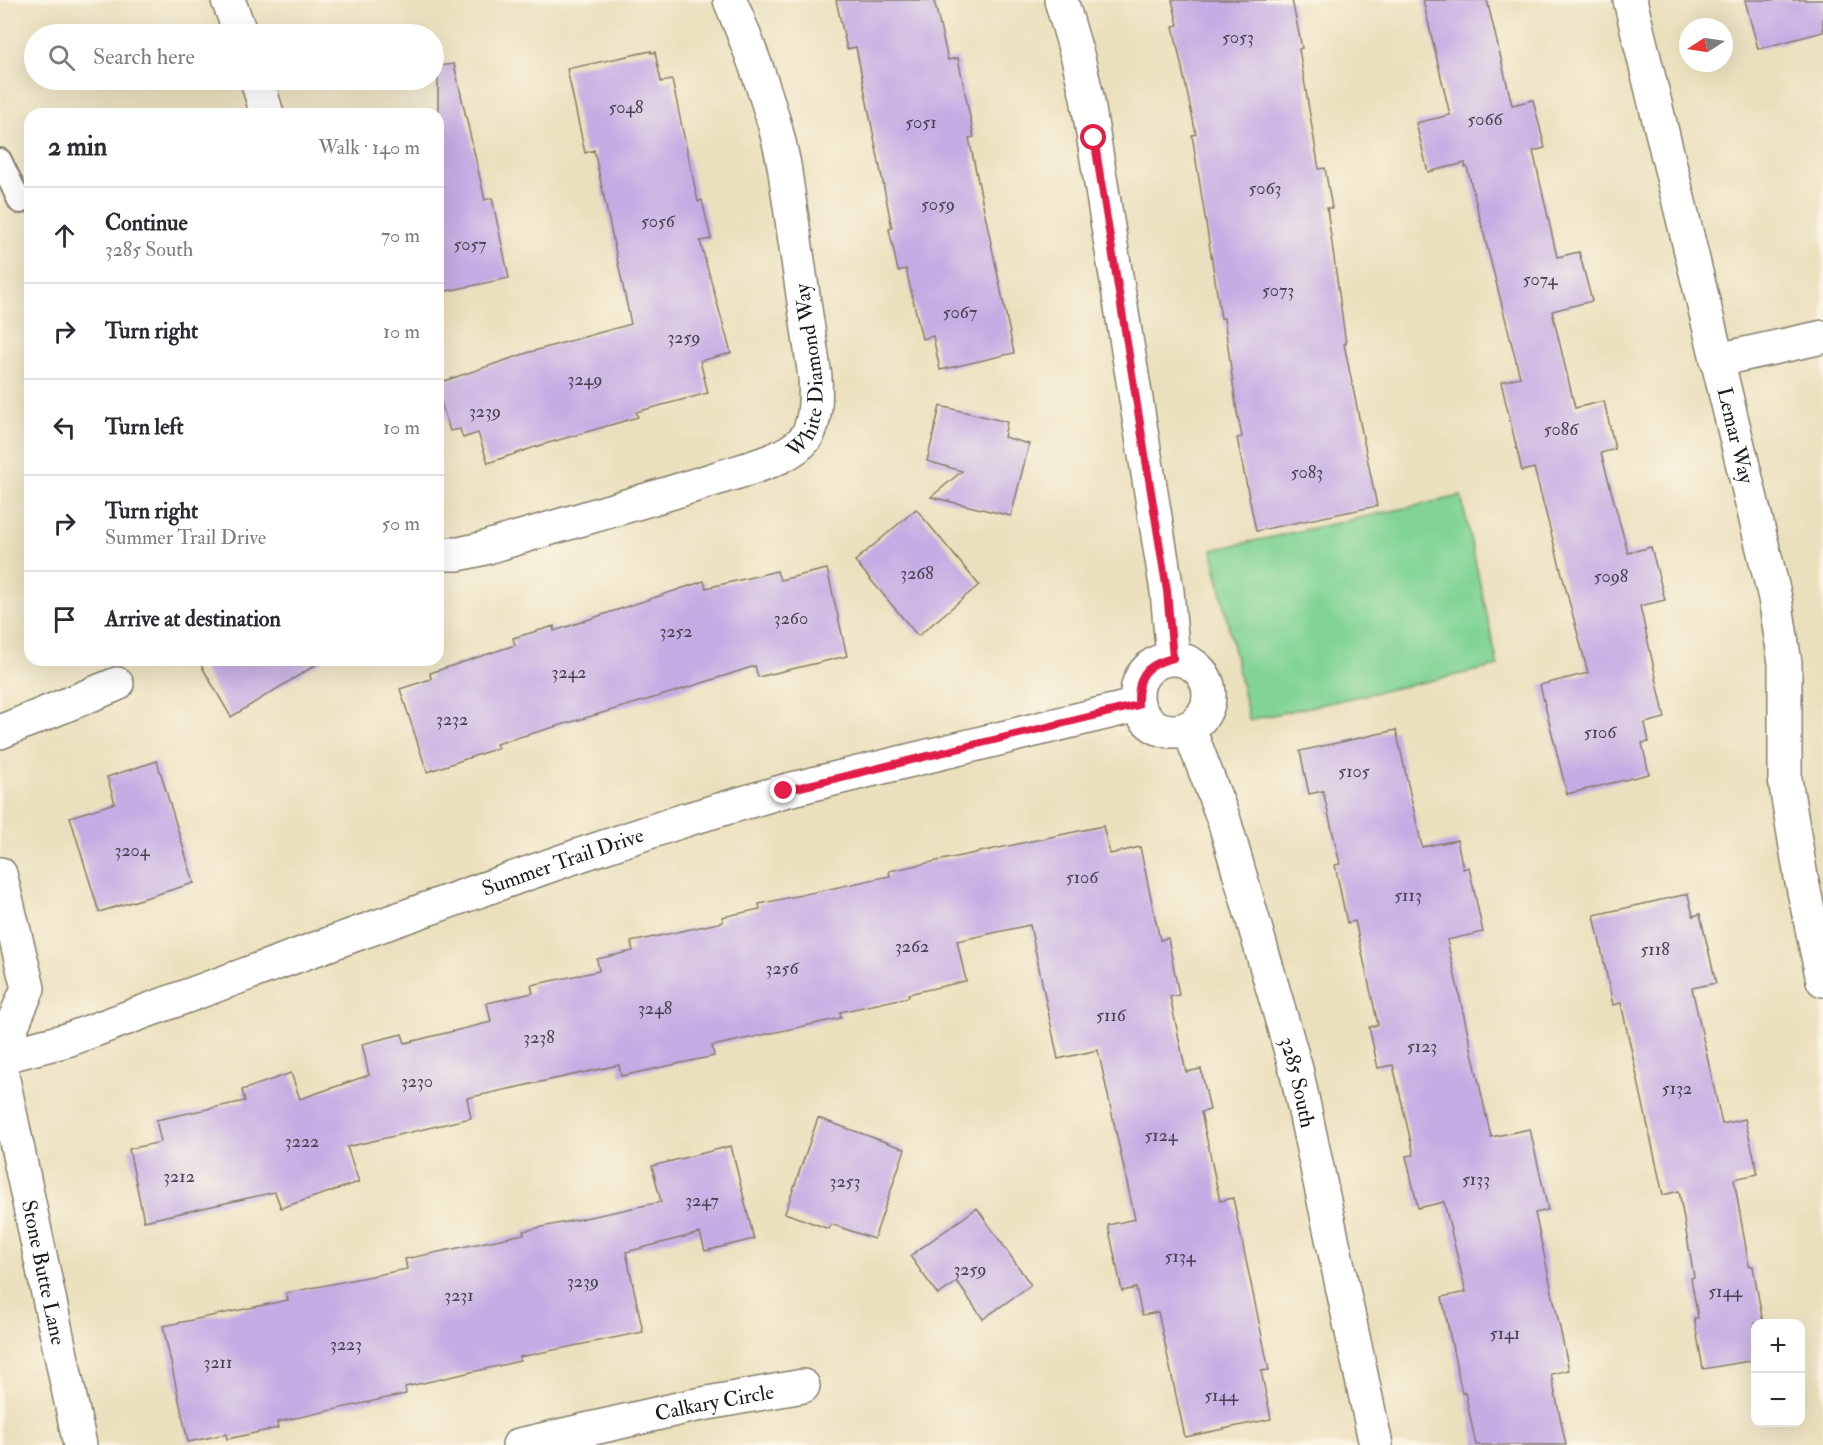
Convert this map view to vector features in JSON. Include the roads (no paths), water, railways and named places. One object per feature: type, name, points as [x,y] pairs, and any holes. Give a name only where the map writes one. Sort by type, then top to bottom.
[{"type":"street","points":[[228,0],[237,24]]},
{"type":"street","name":"White Diamond Way","points":[[444,554],[459,554],[481,549],[701,483],[774,459],[803,441],[812,423],[816,402],[815,377],[784,165],[770,104],[730,0]]},
{"type":"street","points":[[1061,0],[1078,58],[1092,128],[1167,591],[1173,658]]},
{"type":"street","name":"Lemar Way","points":[[1630,0],[1775,598],[1785,663],[1785,779],[1812,875],[1823,980]]},
{"type":"street","points":[[260,90],[265,108]]},
{"type":"street","points":[[1717,360],[1823,337]]},
{"type":"street","points":[[1173,658],[1189,662],[1202,672],[1209,687],[1209,704],[1202,718],[1189,729],[1173,732],[1158,729],[1145,719],[1138,705],[1137,688],[1144,673],[1157,662],[1173,658]]},
{"type":"street","points":[[0,732],[117,684]]},
{"type":"street","name":"Summer Trail Drive","points":[[0,1056],[68,1040],[359,933],[685,820],[795,788],[1138,705]]},
{"type":"street","name":"3285 South","points":[[1189,729],[1224,820],[1296,1069],[1376,1445]]},
{"type":"street","points":[[0,1056],[28,988],[1,885]]},
{"type":"street","name":"Stone Butte Lane","points":[[0,1065],[80,1445]]},
{"type":"street","name":"Calkary Circle","points":[[519,1445],[691,1406],[803,1386]]},
{"type":"lane","points":[[0,160],[20,202]]}]
